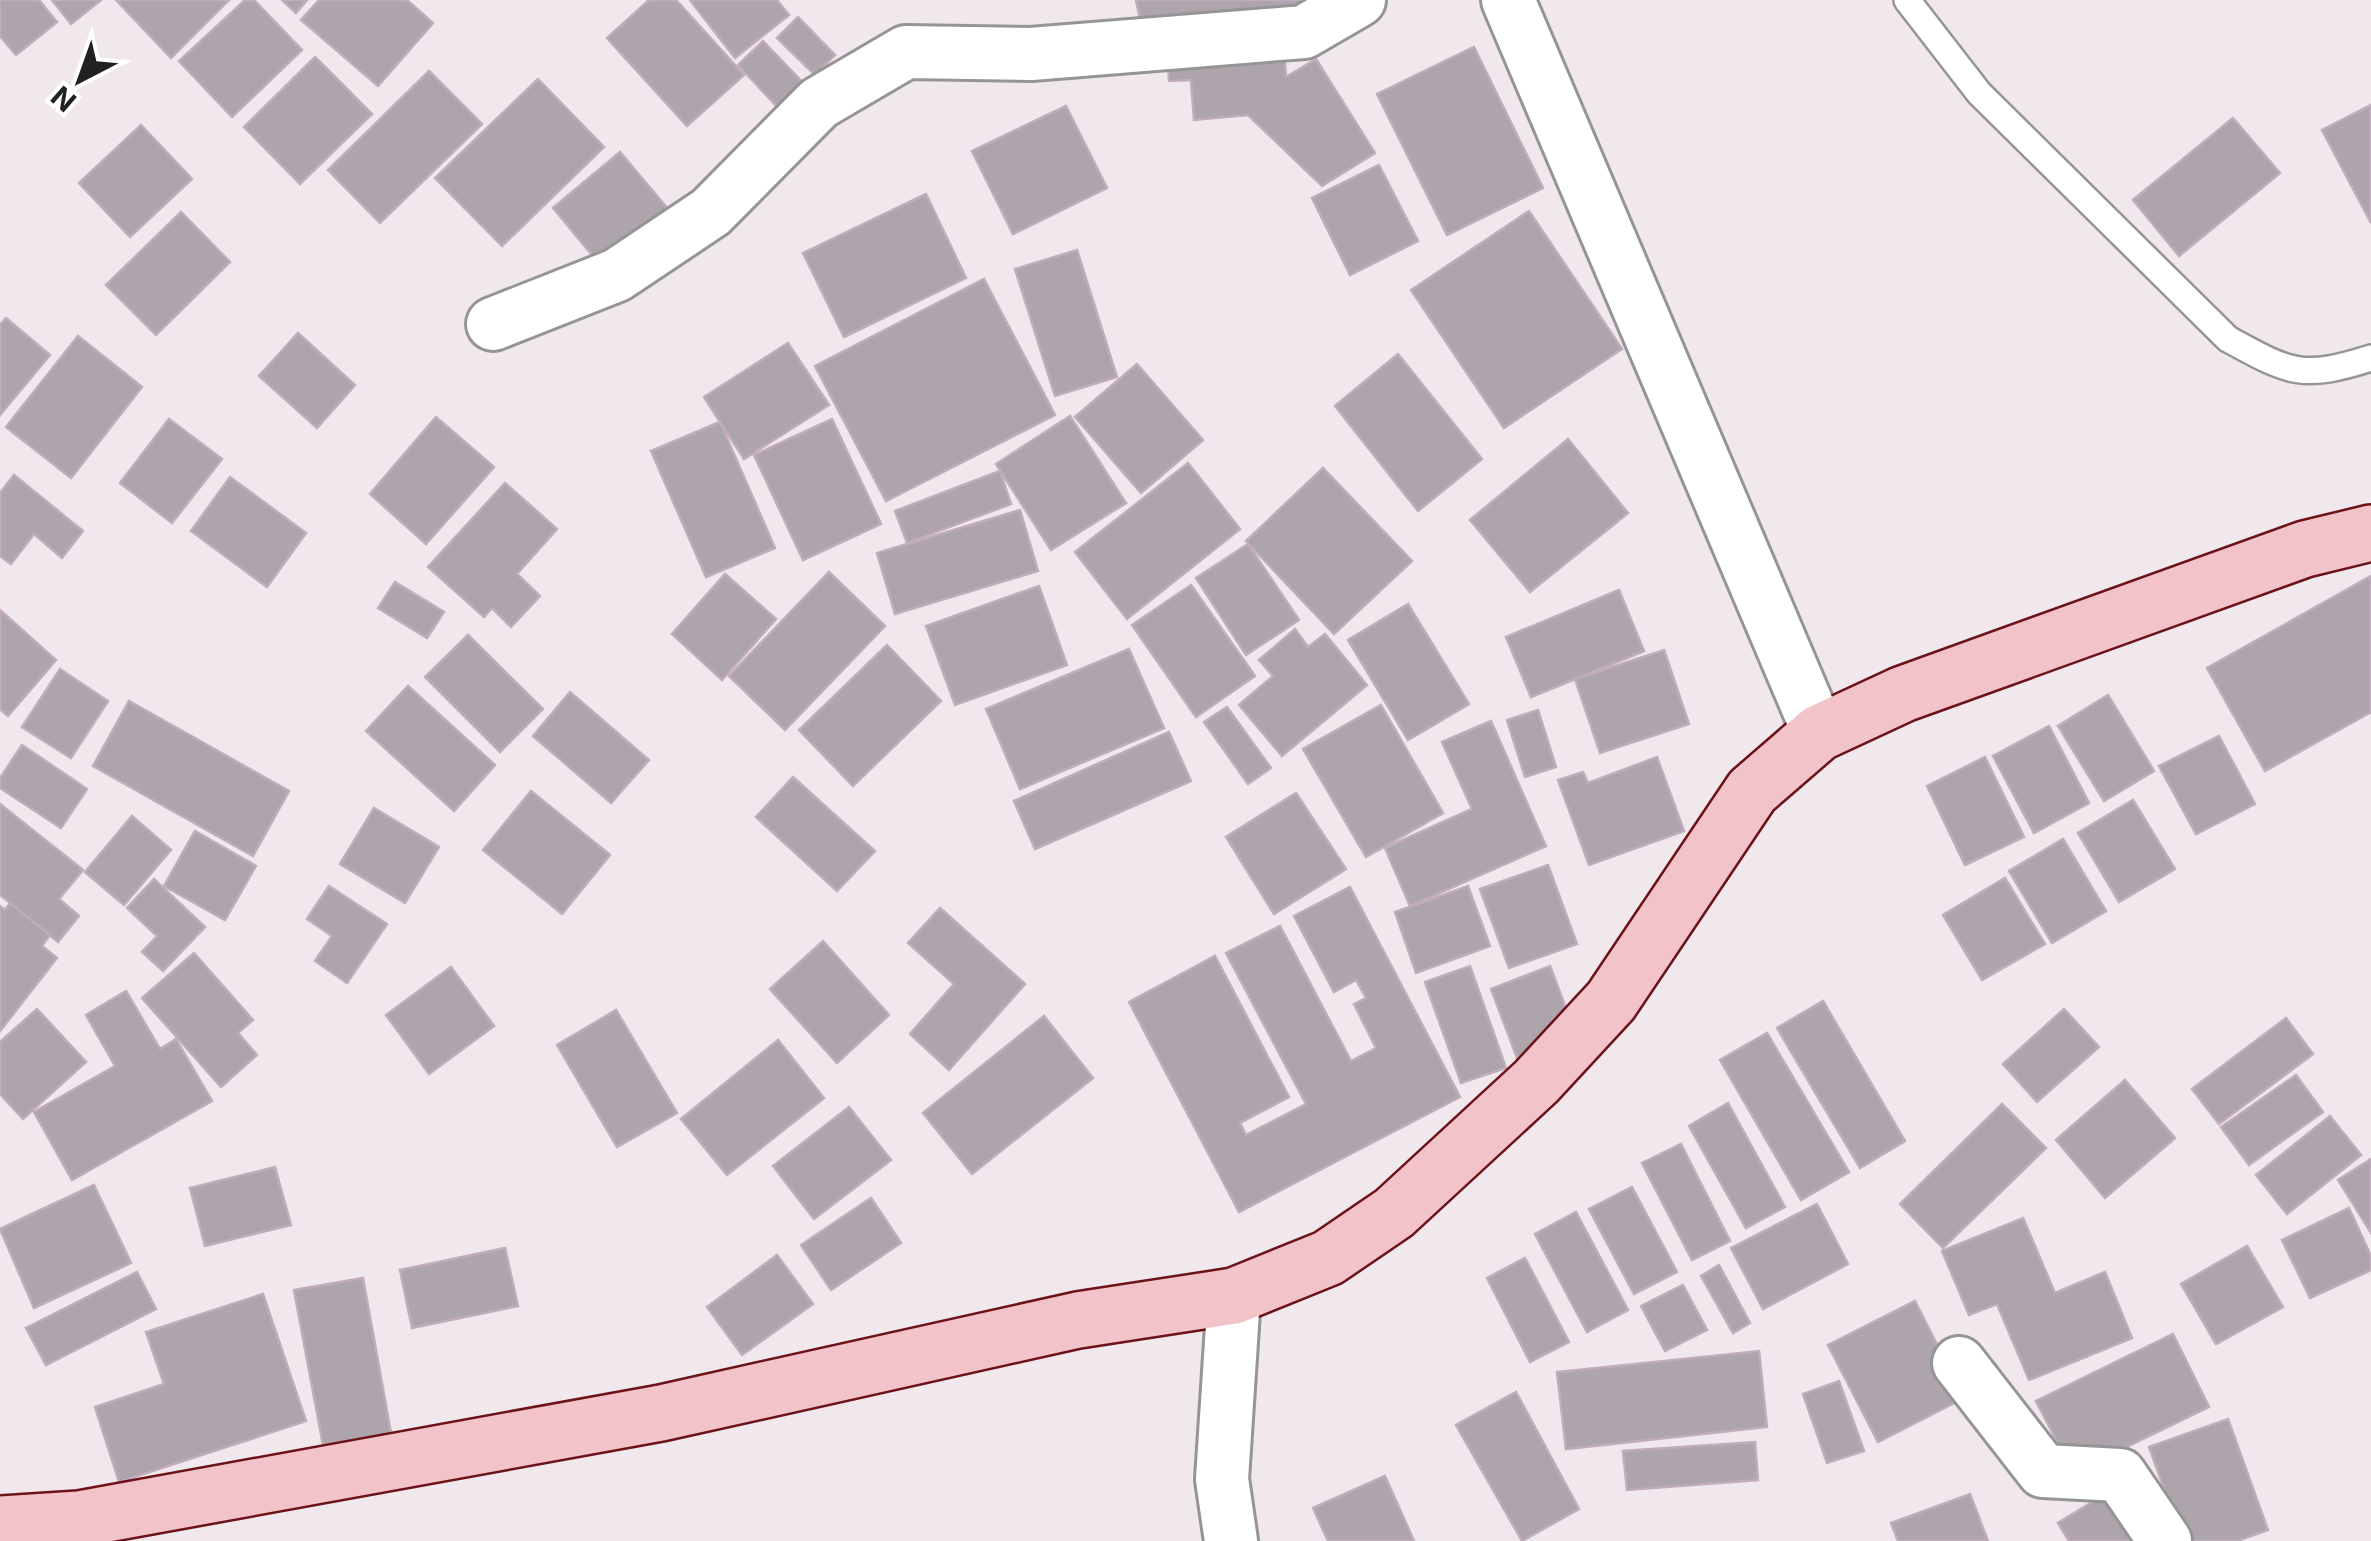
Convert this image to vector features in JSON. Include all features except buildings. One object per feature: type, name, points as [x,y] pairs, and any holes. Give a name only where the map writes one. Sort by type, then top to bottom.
[{"type":"main road","points":[[0,1524],[79,1520],[660,1413],[1078,1320],[1234,1296],[1328,1258],[1394,1213],[1536,1082],[1612,1000],[1752,791],[1819,733],[1922,688],[2306,549],[2371,533]]},
{"type":"street","points":[[493,324],[617,275],[711,212],[819,103],[906,52],[1031,54],[1304,32],[1358,0]]},
{"type":"street","points":[[1508,0],[1819,733]]},
{"type":"street","points":[[1231,1541],[1222,1479],[1234,1296]]},
{"type":"street","points":[[1959,1362],[2043,1472],[2120,1476],[2165,1541]]},
{"type":"lane","points":[[1908,0],[1979,93],[2228,339],[2278,367],[2321,374],[2371,358]]}]
